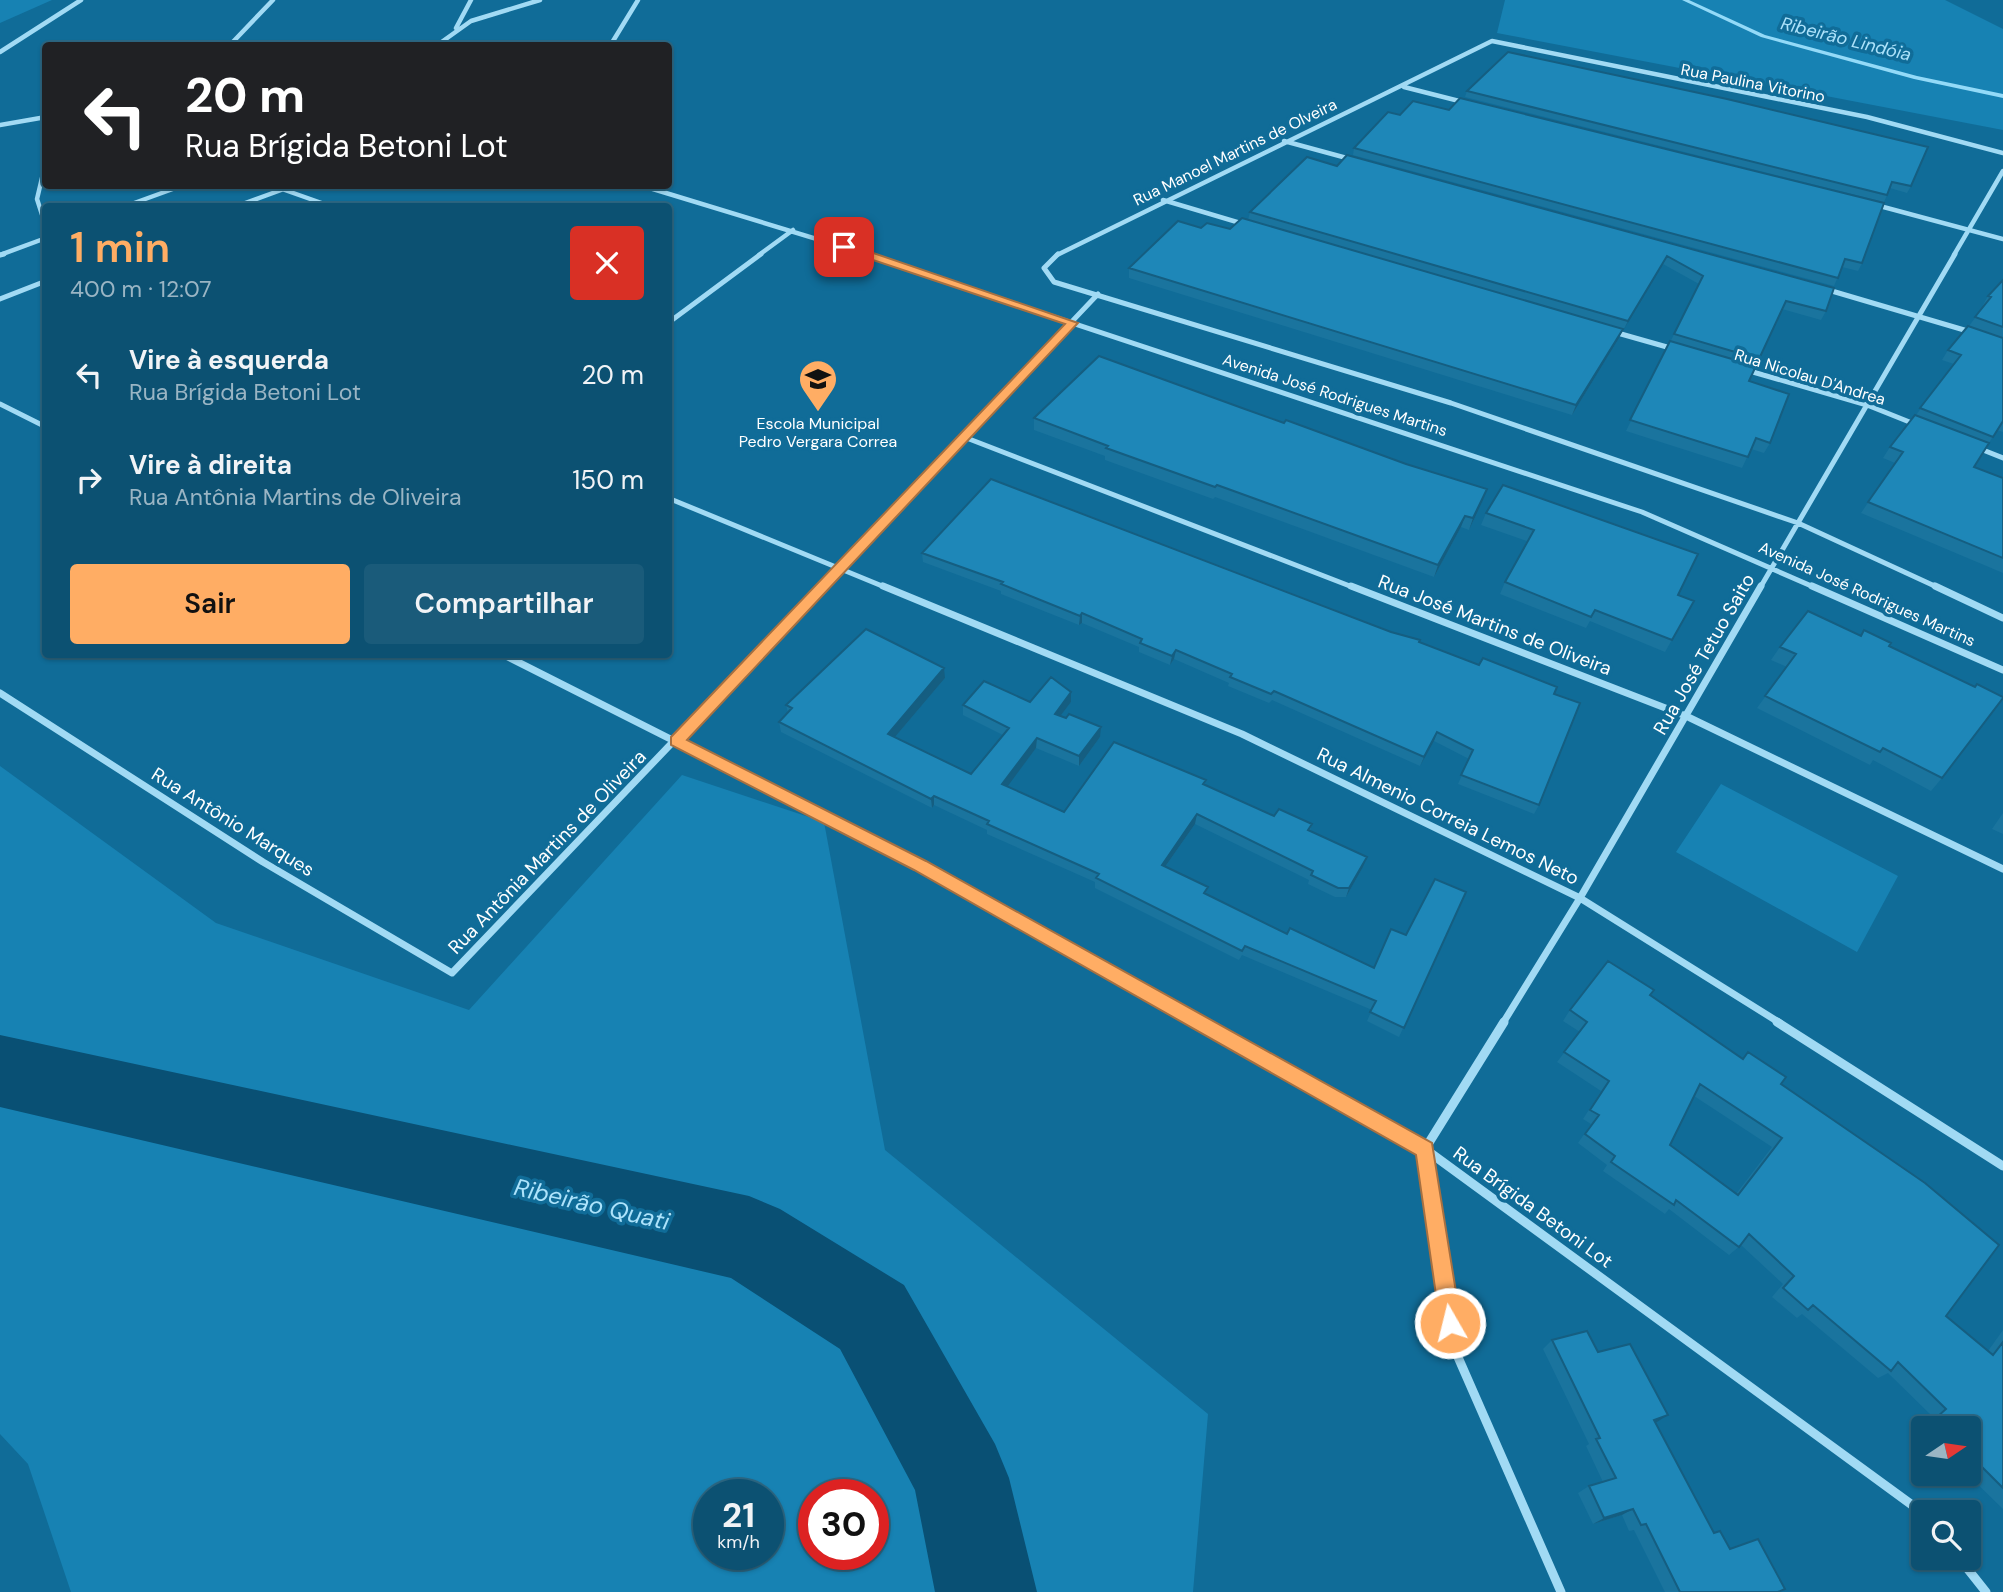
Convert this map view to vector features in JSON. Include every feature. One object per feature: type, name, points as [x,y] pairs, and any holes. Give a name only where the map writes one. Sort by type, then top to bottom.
[{"type":"street","points":[[0,52],[81,0]]},
{"type":"street","points":[[233,42],[274,0]]},
{"type":"street","points":[[456,28],[460,16],[471,0]]},
{"type":"street","points":[[440,42],[456,28],[486,14],[540,0]]},
{"type":"street","points":[[612,42],[638,0]]},
{"type":"street","name":"Rua Manoel Martins de Olveira","points":[[1098,294],[1054,282],[1044,268],[1062,250],[1284,141],[1403,87],[1488,41],[1498,42]]},
{"type":"street","name":"Rua Paulina Vitorino","points":[[1498,42],[1867,117],[2003,153]]},
{"type":"street","points":[[1403,87],[1471,104]]},
{"type":"street","points":[[0,125],[42,118]]},
{"type":"street","points":[[1284,141],[1363,163]]},
{"type":"street","name":"Rua José Tetuo Saito","points":[[1425,1149],[1580,898],[2003,171]]},
{"type":"street","points":[[42,178],[37,200],[42,214]]},
{"type":"street","points":[[134,203],[173,189]]},
{"type":"street","name":"Avenida José Rodrigues Martins","points":[[653,189],[793,230],[1642,512],[1773,567],[2003,670]]},
{"type":"street","points":[[245,203],[282,190],[321,203]]},
{"type":"street","points":[[1163,200],[1256,227]]},
{"type":"street","points":[[1862,201],[2003,239]]},
{"type":"street","points":[[672,320],[793,230]]},
{"type":"street","points":[[0,256],[42,240]]},
{"type":"street","points":[[0,299],[42,283]]},
{"type":"street","points":[[1814,286],[1920,315],[1979,335]]},
{"type":"street","name":"Avenida José Rodrigues Martins","points":[[1098,294],[1451,403],[1798,523],[2003,618]]},
{"type":"street","name":"Rua Antônia Martins de Oliveira","points":[[452,973],[841,568],[1098,294]]},
{"type":"street","points":[[1601,328],[1681,351]]},
{"type":"street","name":"Rua Nicolau D'Andrea","points":[[1734,367],[1867,405],[1929,429]]},
{"type":"street","points":[[0,404],[42,425]]},
{"type":"street","name":"Rua José Martins de Oliveira","points":[[964,437],[1686,716],[2003,869]]},
{"type":"street","points":[[1966,444],[2003,458]]},
{"type":"street","name":"Rua Almenio Correia Lemos Neto","points":[[672,500],[1242,734],[1580,898],[1988,1154],[2003,1166]]},
{"type":"street","name":"Rua Brígida Betoni Lot","points":[[510,658],[920,865],[1425,1149],[1911,1504]]},
{"type":"street","name":"Rua Antônio Marques","points":[[0,693],[263,862],[452,973]]},
{"type":"street","points":[[1425,1149],[1454,1348],[1561,1592]]},
{"type":"street","points":[[1969,1570],[1986,1592]]},
{"type":"shaded area","points":[[0,0],[52,0],[0,23]]},
{"type":"shaded area","points":[[1505,0],[1945,0],[2003,29],[2003,130],[1497,33]]},
{"type":"shaded area","points":[[0,766],[216,923],[469,1010],[682,775],[824,822],[885,1150],[1208,1414],[1193,1592],[71,1592],[28,1464],[0,1434]]},
{"type":"shaded area","points":[[1721,784],[1898,876],[1857,952],[1676,852]]},
{"type":"building","points":[[1508,52],[1727,99],[1928,147],[1911,186],[1892,182],[1887,195],[1467,91]]},
{"type":"building","points":[[1460,98],[1884,203],[1862,263],[1845,259],[1838,278],[1354,148],[1388,112],[1400,115],[1413,101],[1449,110]]},
{"type":"building","points":[[1347,155],[1834,288],[1826,311],[1786,301],[1759,359],[1674,334],[1703,276],[1667,256],[1628,321],[1250,212],[1307,157],[1337,166]]},
{"type":"building","points":[[1242,218],[1623,329],[1576,405],[1129,268],[1178,221],[1201,228],[1207,223],[1230,229]]},
{"type":"building","points":[[2003,280],[2003,327],[1975,317],[1991,297],[1988,296]]},
{"type":"building","points":[[1968,326],[2003,338],[2003,421],[1993,437],[1920,408],[1961,355],[1948,350]]},
{"type":"building","points":[[1670,341],[1756,366],[1749,381],[1789,394],[1770,443],[1756,438],[1748,457],[1630,420]]},
{"type":"building","points":[[1099,356],[1284,423],[1286,420],[1406,464],[1487,489],[1473,518],[1465,516],[1438,565],[1106,448],[1108,446],[1034,418]]},
{"type":"building","points":[[1915,415],[1989,443],[1974,467],[2003,478],[2003,558],[1868,502],[1903,452],[1890,447]]},
{"type":"building","points":[[991,479],[1391,632],[1420,640],[1419,642],[1479,665],[1483,658],[1557,687],[1554,694],[1580,703],[1539,805],[1461,775],[1473,750],[1437,732],[1424,757],[1274,691],[1271,694],[1230,677],[1232,674],[1176,650],[1172,656],[1140,643],[1142,639],[1082,613],[1080,616],[1001,584],[1003,582],[922,553]]},
{"type":"building","points":[[1503,485],[1698,554],[1678,595],[1694,601],[1672,640],[1595,610],[1591,617],[1505,582],[1534,530],[1486,513]]},
{"type":"building","points":[[1808,611],[1861,636],[1864,630],[1891,643],[1889,646],[1975,687],[1977,684],[2003,697],[1942,778],[1883,748],[1880,752],[1765,696],[1796,654],[1780,647]]},
{"type":"building","points":[[866,629],[944,668],[888,734],[971,774],[1009,728],[963,705],[984,681],[1030,702],[1051,677],[1071,692],[1055,714],[1066,718],[1069,714],[1101,727],[1079,756],[1037,738],[1002,784],[1064,812],[1114,742],[1206,780],[1203,784],[1274,816],[1279,809],[1312,824],[1308,830],[1367,857],[1349,888],[1338,888],[1311,875],[1313,871],[1197,814],[1162,865],[1208,887],[1204,893],[1287,934],[1290,928],[1374,968],[1391,929],[1406,935],[1435,879],[1466,892],[1404,1028],[1370,1012],[1376,1001],[1245,946],[1242,951],[1096,878],[1099,874],[987,824],[989,821],[934,796],[931,799],[779,722],[792,708],[786,705]]},
{"type":"building","points":[[1608,961],[1654,990],[1650,995],[1743,1059],[1748,1052],[1786,1077],[1781,1084],[1925,1183],[1999,1245],[1946,1316],[1993,1355],[2003,1342],[2003,1488],[1981,1466],[1981,1416],[1938,1416],[1946,1409],[1898,1362],[1891,1371],[1813,1305],[1808,1310],[1783,1288],[1794,1276],[1749,1234],[1739,1247],[1676,1200],[1674,1205],[1611,1162],[1615,1156],[1585,1134],[1599,1115],[1590,1110],[1609,1081],[1564,1052],[1587,1022],[1570,1010]],"holes":[[[1700,1084],[1782,1138],[1738,1195],[1670,1145]]]},
{"type":"building","points":[[1587,1331],[1598,1352],[1630,1344],[1668,1415],[1654,1420],[1714,1533],[1720,1531],[1730,1549],[1758,1539],[1785,1589],[1778,1592],[1680,1592],[1646,1524],[1641,1525],[1633,1509],[1604,1518],[1589,1486],[1616,1478],[1596,1439],[1600,1438],[1552,1340]]},
{"type":"waterway","name":"Ribeirão Lindóia","points":[[1685,0],[1763,36],[1916,78],[2003,96]]},
{"type":"waterway","name":"Ribeirão Quati","points":[[0,1071],[749,1239],[872,1317],[961,1478],[986,1592]]},
{"type":"place","name":"Escola Municipal Pedro Vergara Correa","points":[[818,413]]},
{"type":"route","points":[[844,247],[1073,323],[676,741],[920,865],[1425,1149],[1450,1323]]}]
